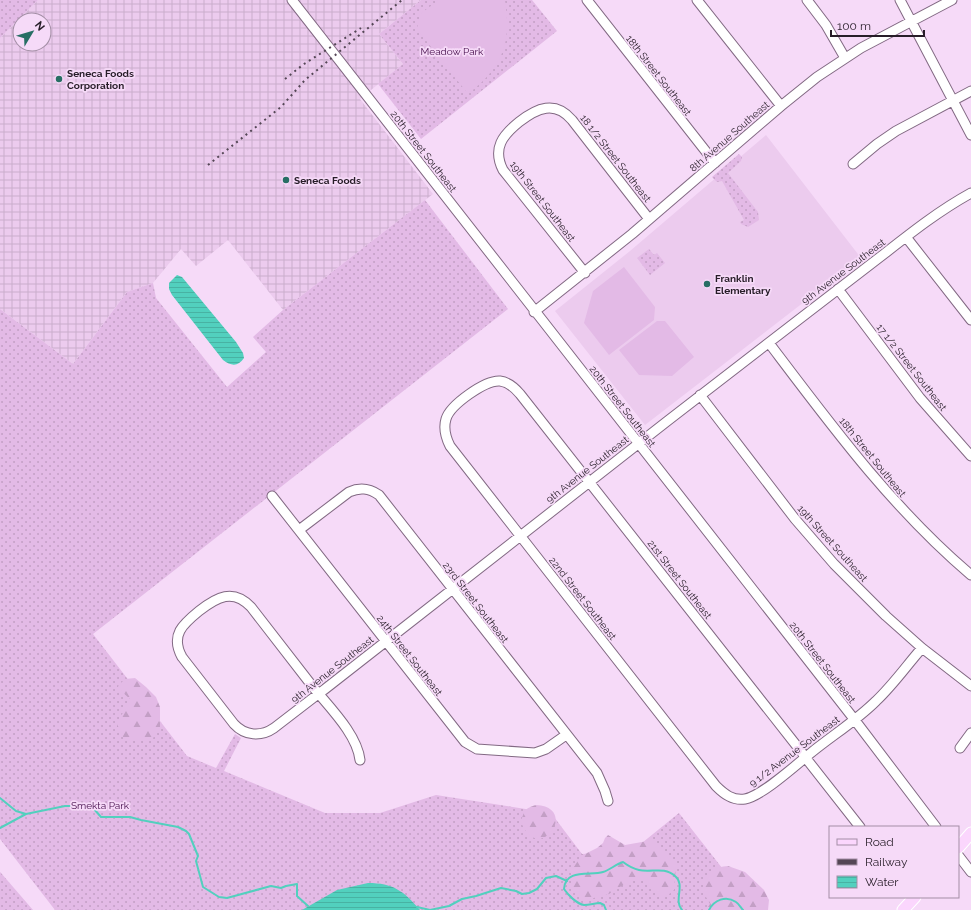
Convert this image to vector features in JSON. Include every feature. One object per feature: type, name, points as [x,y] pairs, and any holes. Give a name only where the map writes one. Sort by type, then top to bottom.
[{"type":"main road","points":[[959,847],[971,833]]},
{"type":"main road","points":[[903,910],[914,898]]},
{"type":"street","name":"20th Street Southeast","points":[[292,0],[534,312],[854,719],[935,826]]},
{"type":"street","name":"18th Street Southeast","points":[[587,0],[715,163]]},
{"type":"street","points":[[697,0],[781,106]]},
{"type":"street","points":[[807,0],[826,25],[845,58]]},
{"type":"street","points":[[900,0],[971,135]]},
{"type":"street","name":"8th Avenue Southeast","points":[[534,312],[649,219],[817,77],[845,58],[952,0]]},
{"type":"street","points":[[853,164],[891,134],[971,91]]},
{"type":"street","name":"18 1/2 Street Southeast","points":[[520,122],[531,113],[540,109],[553,108],[564,113],[574,122],[649,219]]},
{"type":"street","name":"19th Street Southeast","points":[[520,122],[508,132],[500,143],[499,154],[502,168],[585,272]]},
{"type":"street","name":"9th Avenue Southeast","points":[[319,694],[251,607],[242,600],[233,596],[222,597],[212,601],[187,621],[180,630],[177,639],[179,651],[182,657],[236,727],[247,733],[257,734],[270,731],[319,694],[639,444],[700,395],[838,289],[950,205],[971,193]]},
{"type":"street","points":[[906,237],[971,320]]},
{"type":"street","name":"17 1/2 Street Southeast","points":[[838,289],[920,398],[971,456]]},
{"type":"street","name":"18th Street Southeast","points":[[768,343],[900,508],[931,539],[971,575]]},
{"type":"street","name":"21st Street Southeast","points":[[467,396],[488,382],[499,381],[510,384],[520,394],[859,826]]},
{"type":"street","name":"19th Street Southeast","points":[[700,395],[814,542],[886,616],[922,648],[971,686]]},
{"type":"street","name":"22nd Street Southeast","points":[[467,396],[451,410],[446,418],[444,431],[447,440],[520,536],[716,786],[726,795],[737,799],[743,799]]},
{"type":"street","name":"23rd Street Southeast","points":[[299,530],[349,492],[357,489],[375,492],[597,773],[608,801]]},
{"type":"street","name":"24th Street Southeast","points":[[272,496],[465,742],[477,749],[535,753],[546,749],[566,734]]},
{"type":"street","name":"9 1/2 Avenue Southeast","points":[[743,799],[760,793],[854,719],[881,695],[922,648]]},
{"type":"street","points":[[319,694],[352,736],[358,749],[360,760]]},
{"type":"street","points":[[960,748],[971,733]]},
{"type":"street","points":[[959,856],[971,872]]},
{"type":"shaded area","points":[[38,0],[421,0],[379,34],[403,64],[360,99],[433,194],[283,310],[228,240],[196,266],[181,249],[153,283],[127,292],[73,364],[0,309],[0,38],[12,26],[12,52],[52,52],[52,12],[26,12]]},
{"type":"shaded area","name":"Franklin Elementary","points":[[766,135],[861,258],[645,425],[555,311],[630,251]]},
{"type":"green space","points":[[0,0],[38,0],[26,12],[12,12],[12,26],[0,38]]},
{"type":"green space","name":"Meadow Park","points":[[421,0],[532,0],[557,31],[421,139],[378,84],[403,64],[379,34]]},
{"type":"green space","points":[[439,0],[505,0],[507,30],[502,54],[489,74],[468,94],[417,29],[420,14]]},
{"type":"green space","points":[[739,154],[742,157],[741,161],[728,173],[758,212],[759,220],[748,227],[741,224],[740,222],[744,220],[722,181],[717,182],[712,177]]},
{"type":"green space","name":"Smekta Park","points":[[425,200],[508,309],[93,634],[187,756],[216,768],[235,734],[241,738],[224,771],[325,813],[380,813],[436,795],[551,813],[582,854],[632,851],[679,813],[755,910],[55,910],[0,839],[0,309],[73,364],[127,292],[153,283],[156,298],[227,387],[266,352],[253,337],[283,310]]},
{"type":"green space","points":[[649,249],[654,255],[657,253],[665,263],[650,275],[637,258]]},
{"type":"green space","points":[[624,267],[655,307],[654,320],[609,355],[584,323],[593,291]]},
{"type":"green space","points":[[657,321],[665,321],[694,357],[672,376],[639,375],[619,350]]},
{"type":"green space","points":[[135,678],[156,697],[160,707],[160,727],[153,738],[143,741],[126,740],[117,730],[117,722],[131,700],[117,687],[125,679]]},
{"type":"green space","points":[[536,805],[549,808],[555,815],[555,823],[552,831],[545,837],[537,839],[529,834],[521,822],[526,810],[529,807]]},
{"type":"green space","points":[[608,835],[625,845],[653,840],[676,866],[674,890],[668,895],[661,895],[644,880],[635,879],[609,894],[586,900],[574,892],[572,884],[572,870],[581,856],[597,848],[603,843]]},
{"type":"green space","points":[[728,866],[745,872],[764,890],[769,900],[768,910],[706,910],[710,904],[703,891],[703,883],[707,875],[714,869]]},
{"type":"green space","points":[[0,872],[1,873],[33,910],[0,910]]},
{"type":"water","points":[[177,275],[182,277],[236,342],[243,353],[244,358],[242,361],[234,365],[223,360],[172,295],[169,289],[169,283]]},
{"type":"water","points":[[368,883],[377,883],[397,889],[409,898],[420,910],[302,910],[337,890]]},
{"type":"waterway","points":[[0,798],[16,811],[26,814]]},
{"type":"waterway","points":[[0,828],[26,814],[65,806],[82,806],[94,809],[101,817],[130,817],[178,827],[189,834],[198,856],[196,861],[203,887],[219,897],[227,898],[271,886],[281,888],[297,884],[297,896],[308,906]]},
{"type":"waterway","points":[[606,910],[604,905],[600,903],[584,905],[576,901],[564,889],[565,882],[574,875],[603,872],[623,862],[639,870],[662,870],[671,873],[678,880],[680,888],[679,902],[682,910]]},
{"type":"waterway","points":[[430,910],[449,906],[462,899],[501,888],[516,891],[522,894],[529,893],[537,889],[546,878],[556,876],[567,881]]},
{"type":"waterway","points":[[709,910],[717,901],[724,899],[736,902],[743,910]]},
{"type":"waterway","points":[[417,907],[430,910]]},
{"type":"railway","points":[[208,165],[281,107],[305,80],[402,0]]},
{"type":"railway","points":[[285,79],[304,64],[361,28]]},
{"type":"place","name":"Seneca Foods Corporation","points":[[59,79]]},
{"type":"place","name":"Seneca Foods","points":[[286,180]]},
{"type":"place","name":"Franklin Elementary","points":[[707,284]]}]
